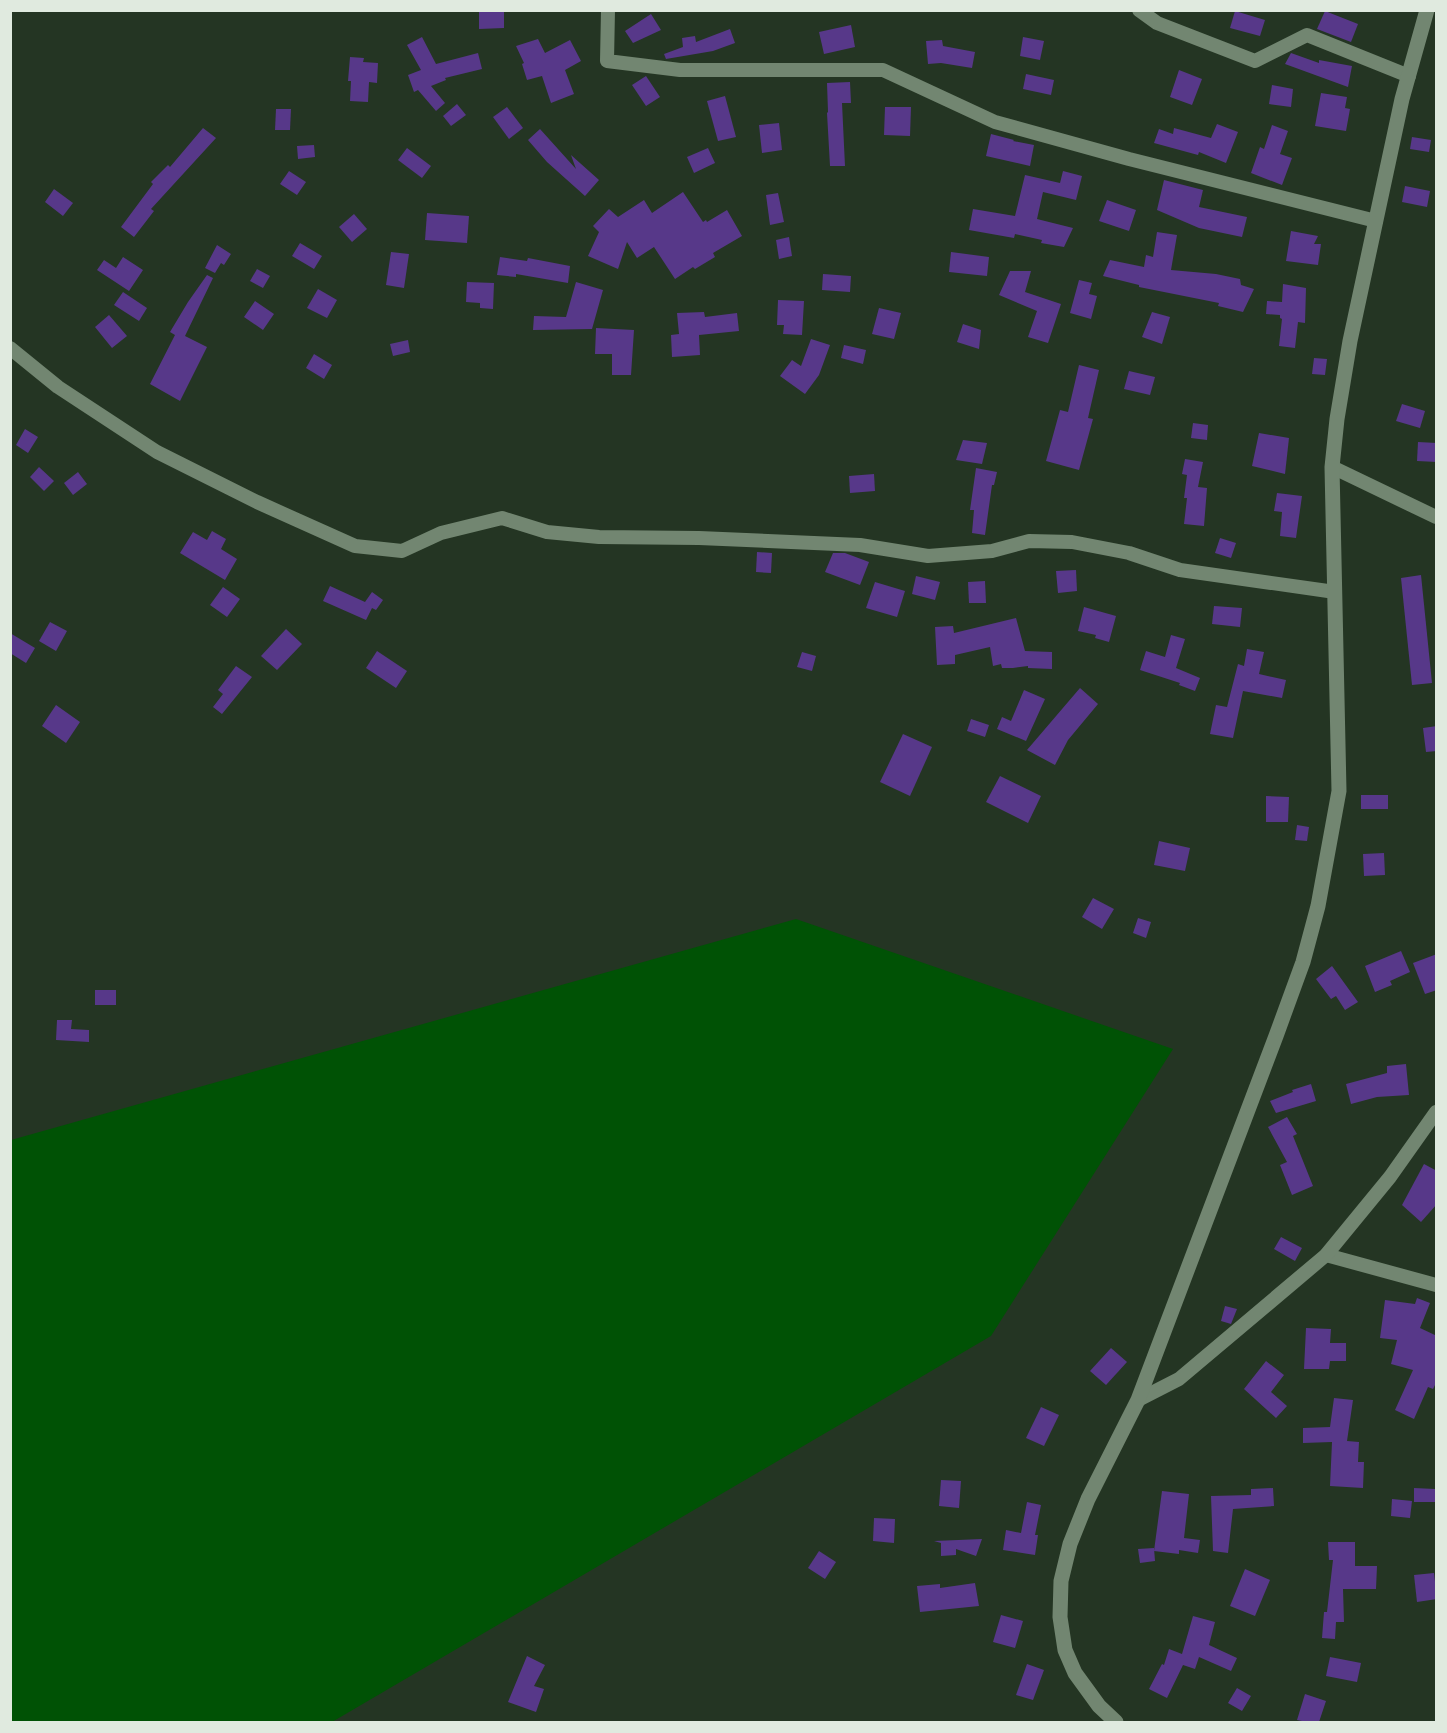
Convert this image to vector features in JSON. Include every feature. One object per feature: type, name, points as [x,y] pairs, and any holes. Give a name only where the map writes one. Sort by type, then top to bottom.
[{"type":"street","points":[[608,10],[607,60],[680,70],[883,70],[995,122],[1376,222]]},
{"type":"street","points":[[1139,10],[1157,23],[1255,61],[1307,35],[1409,76]]},
{"type":"street","points":[[1116,1722],[1099,1706],[1075,1673],[1065,1650],[1060,1617],[1061,1581],[1070,1544],[1088,1499],[1138,1400],[1303,962],[1318,906],[1339,791],[1332,467],[1337,419],[1350,340],[1409,76],[1427,10]]},
{"type":"street","points":[[10,348],[58,387],[157,452],[257,502],[355,546],[402,551],[441,533],[502,518],[547,532],[599,537],[699,538],[860,545],[928,556],[992,551],[1029,541],[1072,542],[1129,553],[1180,570],[1335,592]]},
{"type":"street","points":[[1332,467],[1437,517]]},
{"type":"street","points":[[1138,1400],[1179,1379],[1326,1255],[1390,1178],[1437,1113]]},
{"type":"street","points":[[1326,1255],[1437,1285]]},
{"type":"green space","points":[[796,919],[1173,1049],[991,1336],[332,1722],[11,1722],[11,1140]]},
{"type":"building","points":[[479,10],[504,10],[504,28],[479,29]]},
{"type":"building","points":[[1235,11],[1265,20],[1260,36],[1230,28]]},
{"type":"building","points":[[1325,11],[1358,24],[1351,42],[1317,29]]},
{"type":"building","points":[[651,14],[661,30],[633,43],[625,31]]},
{"type":"building","points":[[851,25],[855,47],[824,54],[819,32]]},
{"type":"building","points":[[730,29],[735,43],[713,51],[666,59],[664,54],[683,47],[682,38],[695,36],[696,42]]},
{"type":"building","points":[[422,37],[436,64],[478,53],[482,69],[445,78],[446,80],[431,86],[445,103],[436,111],[418,90],[414,92],[408,75],[421,70],[407,45]]},
{"type":"building","points":[[1023,37],[1044,41],[1040,60],[1020,56]]},
{"type":"building","points":[[538,39],[545,53],[570,40],[581,61],[565,70],[574,94],[551,103],[542,76],[527,80],[522,64],[524,63],[516,46]]},
{"type":"building","points":[[942,40],[943,46],[975,52],[972,68],[941,63],[928,64],[926,41]]},
{"type":"building","points":[[1291,53],[1319,63],[1319,60],[1352,66],[1348,87],[1285,64]]},
{"type":"building","points":[[350,57],[364,58],[363,62],[378,63],[377,83],[369,82],[368,102],[350,101],[351,81],[348,81]]},
{"type":"building","points":[[1179,70],[1202,79],[1192,105],[1170,97]]},
{"type":"building","points":[[1026,74],[1054,80],[1051,95],[1023,89]]},
{"type":"building","points":[[646,76],[660,97],[646,106],[632,85]]},
{"type":"building","points":[[850,82],[851,103],[842,103],[845,166],[830,166],[827,83]]},
{"type":"building","points":[[1272,85],[1293,89],[1291,107],[1269,104]]},
{"type":"building","points":[[1321,93],[1347,97],[1345,108],[1350,109],[1346,131],[1315,126]]},
{"type":"building","points":[[725,96],[736,137],[718,141],[707,101]]},
{"type":"building","points":[[457,104],[466,115],[451,126],[443,116]]},
{"type":"building","points":[[507,107],[523,128],[509,139],[493,117]]},
{"type":"building","points":[[885,107],[911,107],[910,136],[884,135]]},
{"type":"building","points":[[276,109],[291,109],[290,130],[275,130]]},
{"type":"building","points":[[779,123],[782,150],[762,153],[759,125]]},
{"type":"building","points":[[1217,124],[1238,132],[1226,163],[1199,152],[1198,155],[1154,143],[1159,129],[1173,134],[1174,128],[1211,138]]},
{"type":"building","points":[[1272,125],[1288,131],[1280,154],[1292,158],[1282,185],[1251,173],[1260,147],[1264,149]]},
{"type":"building","points":[[203,128],[216,138],[151,209],[154,211],[134,237],[121,227],[153,184],[151,182],[168,165],[170,167]]},
{"type":"building","points":[[540,129],[576,169],[571,155],[599,180],[585,196],[547,162],[528,140]]},
{"type":"building","points":[[991,134],[1034,145],[1030,166],[986,156]]},
{"type":"building","points":[[1412,137],[1431,140],[1429,152],[1410,149]]},
{"type":"building","points":[[314,145],[315,157],[298,159],[297,146]]},
{"type":"building","points":[[407,148],[431,166],[422,178],[398,160]]},
{"type":"building","points":[[708,148],[715,163],[694,173],[687,157]]},
{"type":"building","points":[[289,171],[306,182],[297,195],[280,184]]},
{"type":"building","points":[[1063,171],[1082,176],[1076,200],[1043,192],[1037,219],[1073,228],[1064,247],[1041,243],[1042,240],[1015,234],[1014,238],[969,230],[973,209],[1015,216],[1025,175],[1060,183]]},
{"type":"building","points":[[1164,180],[1203,190],[1199,207],[1247,217],[1242,237],[1199,228],[1157,210]]},
{"type":"building","points":[[1405,186],[1430,191],[1427,207],[1402,202]]},
{"type":"building","points":[[54,189],[73,203],[63,216],[45,202]]},
{"type":"building","points":[[683,192],[703,222],[727,210],[742,236],[713,253],[715,257],[695,269],[693,267],[675,279],[654,247],[637,258],[627,242],[618,269],[588,256],[599,232],[593,226],[609,209],[618,217],[644,200],[652,213]]},
{"type":"building","points":[[778,193],[784,222],[770,225],[766,195]]},
{"type":"building","points":[[1107,200],[1136,210],[1129,231],[1099,221]]},
{"type":"building","points":[[427,213],[469,216],[467,243],[425,240]]},
{"type":"building","points":[[354,214],[367,229],[352,242],[339,227]]},
{"type":"building","points":[[1291,231],[1318,236],[1314,244],[1321,244],[1318,265],[1286,261]]},
{"type":"building","points":[[1157,232],[1177,235],[1171,270],[1216,274],[1240,279],[1241,285],[1254,289],[1243,312],[1218,306],[1219,303],[1139,287],[1139,285],[1103,276],[1110,260],[1144,267],[1146,255],[1153,257]]},
{"type":"building","points":[[789,237],[792,256],[779,259],[776,240]]},
{"type":"building","points":[[300,243],[322,256],[314,269],[292,256]]},
{"type":"building","points":[[217,245],[231,254],[224,265],[221,263],[215,273],[205,268]]},
{"type":"building","points":[[391,252],[409,254],[404,288],[386,285]]},
{"type":"building","points":[[951,252],[989,257],[987,276],[949,272]]},
{"type":"building","points":[[123,257],[143,270],[129,291],[97,270],[104,260],[116,268]]},
{"type":"building","points":[[500,257],[527,261],[528,258],[570,266],[568,283],[516,274],[516,277],[497,275]]},
{"type":"building","points":[[257,269],[270,276],[263,288],[250,281]]},
{"type":"building","points":[[1010,271],[1031,271],[1025,292],[1061,304],[1048,343],[1028,337],[1037,311],[999,295]]},
{"type":"building","points":[[823,274],[851,276],[850,292],[822,290]]},
{"type":"building","points":[[207,275],[213,278],[185,336],[207,347],[180,401],[150,384],[175,335],[170,332]]},
{"type":"building","points":[[1079,280],[1092,283],[1089,294],[1097,296],[1091,319],[1070,313]]},
{"type":"building","points":[[467,282],[494,283],[493,309],[480,308],[480,303],[466,302]]},
{"type":"building","points":[[576,282],[603,290],[592,329],[533,330],[534,316],[566,317]]},
{"type":"building","points":[[1283,284],[1306,288],[1305,323],[1298,322],[1295,348],[1279,346],[1282,319],[1280,315],[1266,314],[1267,301],[1282,302]]},
{"type":"building","points":[[318,289],[337,300],[327,318],[307,308]]},
{"type":"building","points":[[123,292],[147,308],[139,321],[114,305]]},
{"type":"building","points":[[778,300],[804,301],[802,335],[783,334],[784,325],[777,325]]},
{"type":"building","points":[[255,301],[274,314],[263,330],[244,317]]},
{"type":"building","points":[[879,308],[901,313],[894,339],[872,334]]},
{"type":"building","points":[[704,312],[705,317],[737,313],[739,331],[699,335],[700,355],[672,357],[671,335],[679,334],[677,313]]},
{"type":"building","points":[[1152,312],[1170,317],[1162,344],[1142,337]]},
{"type":"building","points":[[109,315],[127,336],[112,348],[95,327]]},
{"type":"building","points":[[963,324],[981,330],[979,349],[957,342]]},
{"type":"building","points":[[596,328],[634,330],[631,375],[612,375],[612,354],[595,354]]},
{"type":"building","points":[[811,339],[830,345],[819,375],[805,394],[780,376],[792,360],[801,366]]},
{"type":"building","points":[[408,340],[410,352],[393,356],[390,344]]},
{"type":"building","points":[[844,345],[866,350],[863,364],[841,358]]},
{"type":"building","points":[[314,354],[332,365],[324,379],[306,368]]},
{"type":"building","points":[[1314,358],[1327,359],[1325,375],[1312,374]]},
{"type":"building","points":[[1079,365],[1099,370],[1088,418],[1093,419],[1079,470],[1046,461],[1060,410],[1068,412]]},
{"type":"building","points":[[1129,371],[1155,377],[1150,395],[1124,389]]},
{"type":"building","points":[[1402,404],[1425,411],[1420,428],[1396,421]]},
{"type":"building","points":[[1193,423],[1208,425],[1207,440],[1191,438]]},
{"type":"building","points":[[25,429],[38,437],[28,453],[16,445]]},
{"type":"building","points":[[1259,433],[1289,438],[1285,474],[1252,466]]},
{"type":"building","points":[[963,440],[987,443],[982,464],[956,460]]},
{"type":"building","points":[[1418,442],[1437,443],[1437,462],[1417,461]]},
{"type":"building","points":[[1185,459],[1203,462],[1198,487],[1207,488],[1204,526],[1184,524],[1187,475],[1182,474]]},
{"type":"building","points":[[39,467],[54,481],[44,491],[30,477]]},
{"type":"building","points":[[976,468],[997,472],[994,485],[992,485],[985,535],[972,533],[974,510],[970,510]]},
{"type":"building","points":[[78,472],[87,484],[73,495],[64,483]]},
{"type":"building","points":[[874,474],[875,491],[850,493],[849,476]]},
{"type":"building","points":[[1277,493],[1302,496],[1296,538],[1280,536],[1282,512],[1274,511]]},
{"type":"building","points":[[212,531],[226,539],[221,549],[237,559],[225,580],[180,553],[193,532],[207,540]]},
{"type":"building","points":[[1220,538],[1236,543],[1231,558],[1215,553]]},
{"type":"building","points":[[757,552],[772,553],[771,573],[756,572]]},
{"type":"building","points":[[833,553],[845,553],[869,562],[860,585],[825,572]]},
{"type":"building","points":[[1076,570],[1077,591],[1058,593],[1056,571]]},
{"type":"building","points":[[1421,575],[1432,683],[1412,685],[1401,578]]},
{"type":"building","points":[[916,576],[940,582],[935,600],[912,594]]},
{"type":"building","points":[[985,581],[986,603],[969,603],[968,582]]},
{"type":"building","points":[[875,582],[905,591],[897,617],[866,608]]},
{"type":"building","points":[[330,586],[365,602],[372,592],[383,600],[376,610],[372,608],[366,620],[323,601]]},
{"type":"building","points":[[223,587],[240,599],[227,617],[210,605]]},
{"type":"building","points":[[1214,606],[1242,608],[1240,627],[1212,624]]},
{"type":"building","points":[[1084,607],[1116,616],[1109,642],[1095,638],[1096,635],[1078,631]]},
{"type":"building","points":[[1016,618],[1025,651],[1052,652],[1052,669],[1028,668],[1028,666],[1002,668],[1001,664],[993,666],[990,647],[955,655],[955,664],[937,665],[935,627],[953,626],[954,633]]},
{"type":"building","points":[[50,622],[67,631],[56,651],[39,641]]},
{"type":"building","points":[[286,629],[302,644],[277,670],[261,656]]},
{"type":"building","points":[[10,633],[35,648],[26,663],[10,653]]},
{"type":"building","points":[[1171,635],[1185,639],[1176,668],[1200,678],[1195,691],[1179,685],[1180,683],[1140,670],[1146,651],[1165,657]]},
{"type":"building","points":[[1247,649],[1264,652],[1259,674],[1286,680],[1282,698],[1243,691],[1233,738],[1210,734],[1216,705],[1227,707],[1238,664],[1244,666]]},
{"type":"building","points":[[377,651],[407,671],[396,688],[366,668]]},
{"type":"building","points":[[802,652],[816,656],[812,671],[797,667]]},
{"type":"building","points":[[236,666],[252,677],[222,714],[213,707],[223,694],[218,690]]},
{"type":"building","points":[[1080,688],[1098,704],[1068,740],[1055,765],[1027,750]]},
{"type":"building","points":[[1024,690],[1045,699],[1026,741],[997,729],[1002,717],[1011,721]]},
{"type":"building","points":[[56,705],[80,722],[66,743],[42,726]]},
{"type":"building","points":[[971,719],[989,725],[985,737],[967,731]]},
{"type":"building","points":[[1437,726],[1437,751],[1426,752],[1423,728]]},
{"type":"building","points":[[903,734],[932,747],[910,796],[880,782]]},
{"type":"building","points":[[1000,776],[1041,796],[1028,823],[986,802]]},
{"type":"building","points":[[1361,795],[1388,795],[1388,809],[1361,809]]},
{"type":"building","points":[[1266,796],[1289,797],[1288,822],[1266,822]]},
{"type":"building","points":[[1297,825],[1309,827],[1307,841],[1295,840]]},
{"type":"building","points":[[1159,841],[1190,848],[1185,871],[1154,865]]},
{"type":"building","points":[[1384,853],[1385,875],[1364,876],[1363,854]]},
{"type":"building","points":[[1093,898],[1114,909],[1102,929],[1082,917]]},
{"type":"building","points":[[1138,918],[1151,922],[1146,938],[1133,933]]},
{"type":"building","points":[[1401,951],[1410,972],[1390,981],[1392,985],[1375,992],[1365,966]]},
{"type":"building","points":[[1437,954],[1437,990],[1425,994],[1413,963]]},
{"type":"building","points":[[1332,966],[1358,1002],[1345,1010],[1336,996],[1331,999],[1316,979]]},
{"type":"building","points":[[95,990],[116,990],[116,1005],[95,1005]]},
{"type":"building","points":[[57,1020],[72,1020],[71,1029],[89,1030],[89,1042],[56,1040]]},
{"type":"building","points":[[1406,1064],[1409,1095],[1377,1097],[1351,1104],[1346,1084],[1387,1073],[1387,1066]]},
{"type":"building","points":[[1311,1084],[1316,1101],[1276,1113],[1270,1101]]},
{"type":"building","points":[[1287,1117],[1297,1134],[1293,1136],[1313,1186],[1292,1195],[1280,1165],[1287,1162],[1268,1127]]},
{"type":"building","points":[[1424,1164],[1437,1171],[1437,1204],[1421,1222],[1402,1205]]},
{"type":"building","points":[[1281,1237],[1302,1248],[1295,1261],[1274,1249]]},
{"type":"building","points":[[1417,1298],[1430,1303],[1420,1328],[1437,1336],[1437,1381],[1433,1389],[1428,1387],[1414,1419],[1395,1410],[1413,1370],[1391,1364],[1397,1340],[1380,1338],[1385,1300],[1415,1304]]},
{"type":"building","points":[[1225,1306],[1237,1309],[1231,1324],[1221,1321]]},
{"type":"building","points":[[1306,1328],[1331,1329],[1330,1343],[1346,1343],[1346,1361],[1330,1361],[1329,1369],[1304,1369]]},
{"type":"building","points":[[1111,1348],[1127,1362],[1106,1385],[1090,1371]]},
{"type":"building","points":[[1266,1361],[1284,1375],[1271,1392],[1287,1406],[1276,1418],[1244,1389]]},
{"type":"building","points":[[1334,1398],[1353,1400],[1347,1441],[1359,1442],[1358,1462],[1364,1462],[1363,1488],[1330,1486],[1332,1442],[1303,1443],[1303,1428],[1330,1427]]},
{"type":"building","points":[[1041,1407],[1059,1415],[1044,1446],[1026,1438]]},
{"type":"building","points":[[941,1480],[961,1481],[959,1508],[939,1506]]},
{"type":"building","points":[[1273,1488],[1274,1506],[1233,1509],[1228,1553],[1213,1551],[1211,1496],[1251,1495],[1251,1489]]},
{"type":"building","points":[[1414,1488],[1435,1489],[1435,1502],[1414,1502]]},
{"type":"building","points":[[1162,1491],[1189,1494],[1184,1538],[1200,1540],[1198,1553],[1179,1550],[1179,1554],[1154,1551]]},
{"type":"building","points":[[1392,1499],[1412,1501],[1410,1518],[1391,1516]]},
{"type":"building","points":[[1027,1502],[1041,1505],[1035,1535],[1038,1535],[1035,1555],[1003,1550],[1006,1530],[1021,1533]]},
{"type":"building","points":[[874,1518],[895,1519],[894,1543],[873,1541]]},
{"type":"building","points":[[982,1539],[976,1556],[956,1549],[956,1555],[941,1556],[941,1543],[934,1541]]},
{"type":"building","points":[[1328,1542],[1355,1542],[1355,1566],[1377,1566],[1376,1589],[1343,1589],[1344,1622],[1336,1622],[1335,1639],[1322,1638],[1333,1560],[1329,1560]]},
{"type":"building","points":[[1154,1548],[1155,1561],[1140,1563],[1138,1549]]},
{"type":"building","points":[[819,1551],[836,1562],[825,1579],[808,1568]]},
{"type":"building","points":[[1245,1569],[1270,1580],[1255,1616],[1230,1606]]},
{"type":"building","points":[[1434,1573],[1437,1599],[1417,1602],[1414,1575]]},
{"type":"building","points":[[975,1583],[979,1606],[920,1612],[917,1586],[940,1584],[940,1588]]},
{"type":"building","points":[[1001,1615],[1023,1621],[1015,1648],[993,1642]]},
{"type":"building","points":[[1193,1616],[1215,1622],[1209,1645],[1237,1658],[1231,1671],[1199,1657],[1195,1669],[1183,1665],[1167,1698],[1149,1689],[1162,1664],[1164,1665],[1169,1649],[1182,1654]]},
{"type":"building","points":[[527,1656],[545,1665],[534,1686],[544,1689],[536,1712],[508,1702]]},
{"type":"building","points":[[1330,1657],[1361,1663],[1357,1682],[1326,1676]]},
{"type":"building","points":[[1027,1664],[1044,1670],[1033,1700],[1016,1695]]},
{"type":"building","points":[[1237,1688],[1251,1696],[1242,1711],[1228,1703]]},
{"type":"building","points":[[1305,1694],[1326,1701],[1319,1722],[1297,1720]]}]
